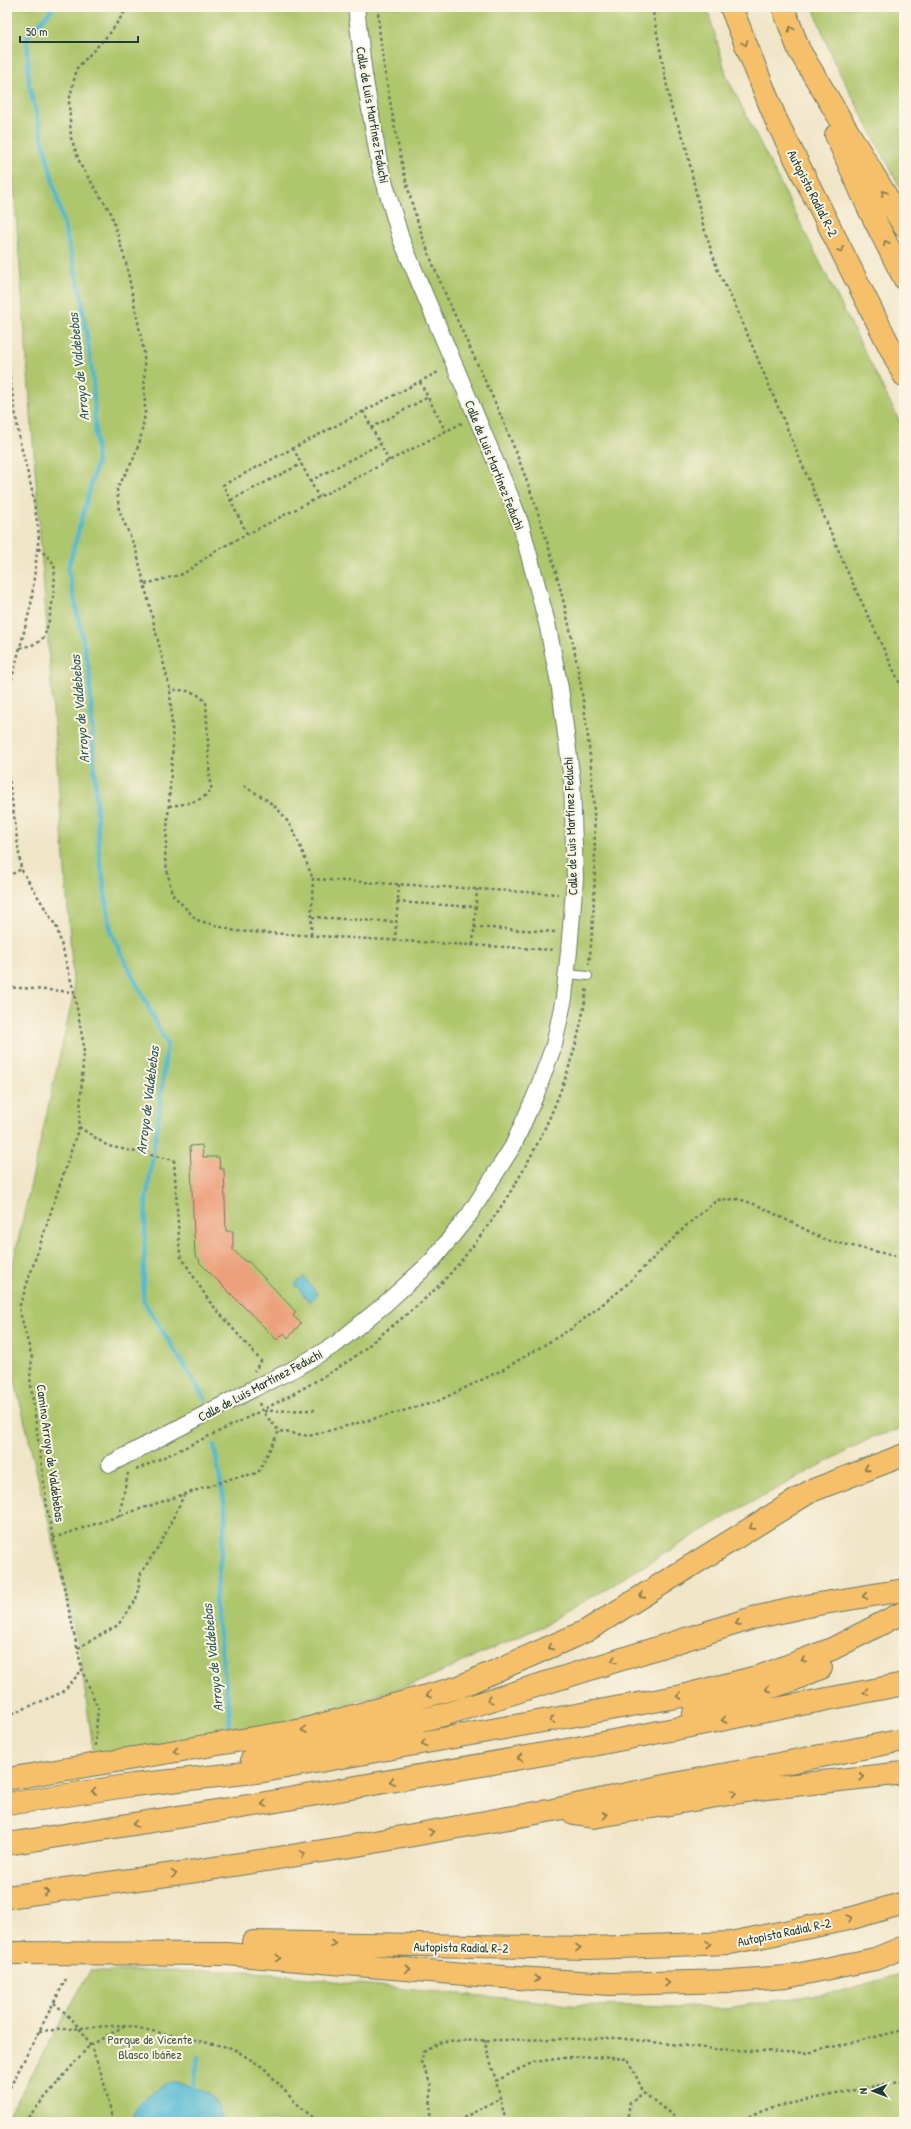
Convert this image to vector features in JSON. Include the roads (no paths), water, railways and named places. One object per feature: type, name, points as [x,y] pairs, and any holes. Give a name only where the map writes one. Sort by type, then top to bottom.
[{"type":"highway","name":"Autopista Radial R-2","points":[[731,7],[776,120],[904,375]]},
{"type":"highway","points":[[783,7],[799,50],[868,207],[904,278]]},
{"type":"highway","points":[[799,50],[904,226]]},
{"type":"highway","points":[[7,1779],[302,1730],[459,1687],[586,1631],[811,1491],[882,1462],[904,1455]]},
{"type":"highway","points":[[133,1785],[443,1715],[753,1618],[812,1605],[904,1590]]},
{"type":"highway","points":[[7,1804],[133,1785],[264,1771],[682,1696],[761,1676],[897,1622]]},
{"type":"highway","points":[[572,1749],[721,1704],[793,1680],[866,1647],[897,1622]]},
{"type":"highway","points":[[7,1844],[268,1803],[572,1749],[904,1684]]},
{"type":"highway","points":[[7,1897],[196,1871],[553,1810],[664,1786],[904,1740]]},
{"type":"highway","points":[[553,1810],[593,1817],[758,1789],[904,1772]]},
{"type":"highway","name":"Autopista Radial R-2","points":[[11,1953],[106,1939],[453,1947],[590,1948],[730,1943],[849,1919],[904,1903]]},
{"type":"highway","points":[[875,1959],[904,1947]]},
{"type":"highway","points":[[11,1953],[226,1954],[481,1976],[610,1984],[731,1981],[786,1977],[904,1952]]},
{"type":"street","name":"Calle de Luis Martínez Feduchi","points":[[110,1464],[292,1370],[336,1344],[379,1309],[432,1262],[470,1215],[513,1146],[536,1094],[554,1045],[564,998],[575,878],[572,781],[560,688],[549,630],[521,525],[477,416],[453,364],[400,239],[380,167],[364,75],[356,7]]},
{"type":"lane","points":[[567,974],[588,976]]},
{"type":"water","points":[[304,1277],[318,1295],[309,1302],[295,1284]]},
{"type":"water","points":[[170,2082],[198,2088],[205,2092],[216,2103],[222,2122],[130,2122],[133,2114],[141,2102],[151,2093]]},
{"type":"waterway","name":"Arroyo de Valdebebas","points":[[54,7],[27,37],[29,84],[81,295],[93,379],[97,463],[68,569],[89,669],[99,852],[111,933],[167,1044],[157,1128],[146,1201],[143,1300],[205,1399]]},
{"type":"waterway","name":"Arroyo de Valdebebas","points":[[214,1445],[226,1512],[215,1604],[230,1716],[229,1726]]},
{"type":"waterway","points":[[190,2090],[194,2086],[198,2057]]},
{"type":"park label","name":"Parque de Vicente Blasco Ibáñez","points":[[150,2046]]}]
